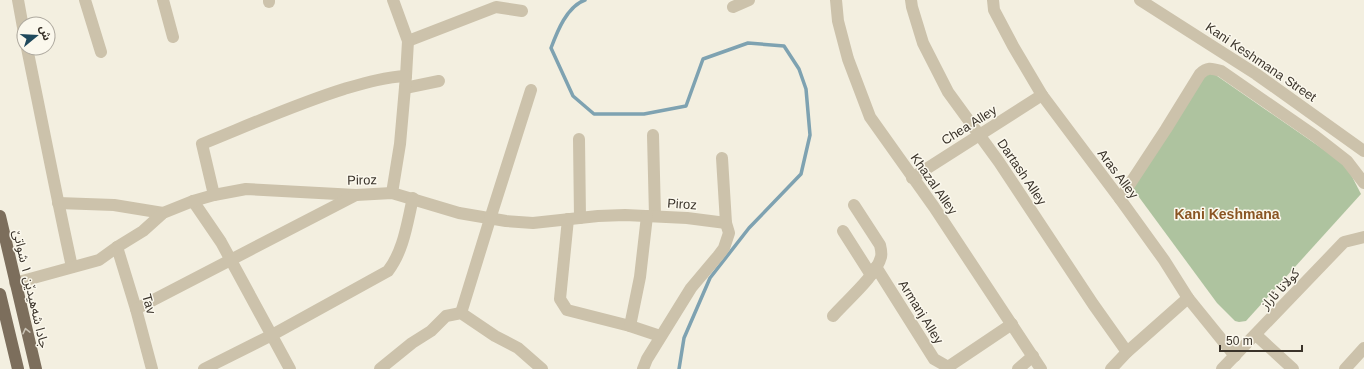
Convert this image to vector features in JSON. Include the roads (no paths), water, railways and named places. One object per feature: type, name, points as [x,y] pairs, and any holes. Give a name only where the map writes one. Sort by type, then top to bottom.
[{"type":"main road","name":"جادا شەهیدێن ١ شواتێ","points":[[0,216],[36,369]]},
{"type":"main road","points":[[0,294],[18,369]]},
{"type":"street","points":[[18,0],[21,16]]},
{"type":"street","points":[[85,0],[100,52]]},
{"type":"street","points":[[163,0],[173,37]]},
{"type":"street","points":[[392,193],[400,144],[408,41],[393,0]]},
{"type":"street","points":[[733,7],[749,0]]},
{"type":"street","name":"Khazal Alley","points":[[836,0],[838,21],[848,59],[870,117],[934,207],[1041,369]]},
{"type":"street","name":"Dartash Alley","points":[[911,0],[923,43],[948,92],[999,162],[1093,304],[1128,352]]},
{"type":"street","name":"Aras Alley","points":[[993,0],[994,10],[1042,95],[1164,260],[1188,298],[1235,356]]},
{"type":"street","name":"Kani Keshmana Street","points":[[1140,0],[1256,74],[1364,151]]},
{"type":"street","points":[[408,41],[496,7],[522,11]]},
{"type":"street","points":[[29,56],[72,267]]},
{"type":"street","points":[[1120,199],[1200,74],[1209,68],[1220,71],[1315,136],[1347,161],[1364,183]]},
{"type":"street","points":[[214,195],[202,144],[318,97],[368,82],[390,77],[406,82],[439,81]]},
{"type":"street","points":[[461,313],[531,90]]},
{"type":"street","name":"Chea Alley","points":[[912,178],[1042,95]]},
{"type":"street","points":[[630,326],[651,216],[653,135]]},
{"type":"street","points":[[578,139],[574,218],[560,299],[567,310],[630,326],[660,336]]},
{"type":"street","points":[[643,369],[660,336],[691,288],[724,248],[729,233],[726,223],[722,158]]},
{"type":"street","name":"Piroz","points":[[15,283],[99,260],[143,230],[163,213],[193,201],[214,195],[246,189],[356,195],[392,193],[413,198],[459,213],[490,219],[533,223],[574,218],[624,215],[687,218],[726,223]]},
{"type":"street","points":[[136,309],[232,261],[356,195]]},
{"type":"street","points":[[204,369],[272,335],[388,271],[401,247],[413,198]]},
{"type":"street","points":[[193,201],[232,261],[290,369]]},
{"type":"street","points":[[58,203],[114,205],[163,213]]},
{"type":"street","points":[[833,316],[874,271],[881,258],[882,251],[880,245],[854,205]]},
{"type":"street","name":"Armanj Alley","points":[[843,231],[874,271],[934,359],[948,367],[1012,324]]},
{"type":"street","name":"کولانا ئاراز","points":[[1222,369],[1344,242],[1364,237]]},
{"type":"street","name":"Tav","points":[[117,247],[152,369]]},
{"type":"street","points":[[1111,369],[1188,298]]},
{"type":"street","points":[[380,369],[412,343],[431,331],[446,316],[461,313],[495,336],[518,348],[542,369]]},
{"type":"street","points":[[1256,335],[1294,369]]},
{"type":"street","points":[[1345,369],[1364,348]]},
{"type":"street","points":[[1018,369],[1033,356]]},
{"type":"waterway","points":[[585,0],[579,3],[568,14],[560,27],[551,48],[573,96],[594,114],[644,114],[686,106],[703,59],[748,43],[784,46],[799,69],[806,89],[810,135],[801,174],[749,228],[710,278],[684,338],[679,369]]},
{"type":"district","name":"Kani Keshmana","points":[[1227,214]]}]
